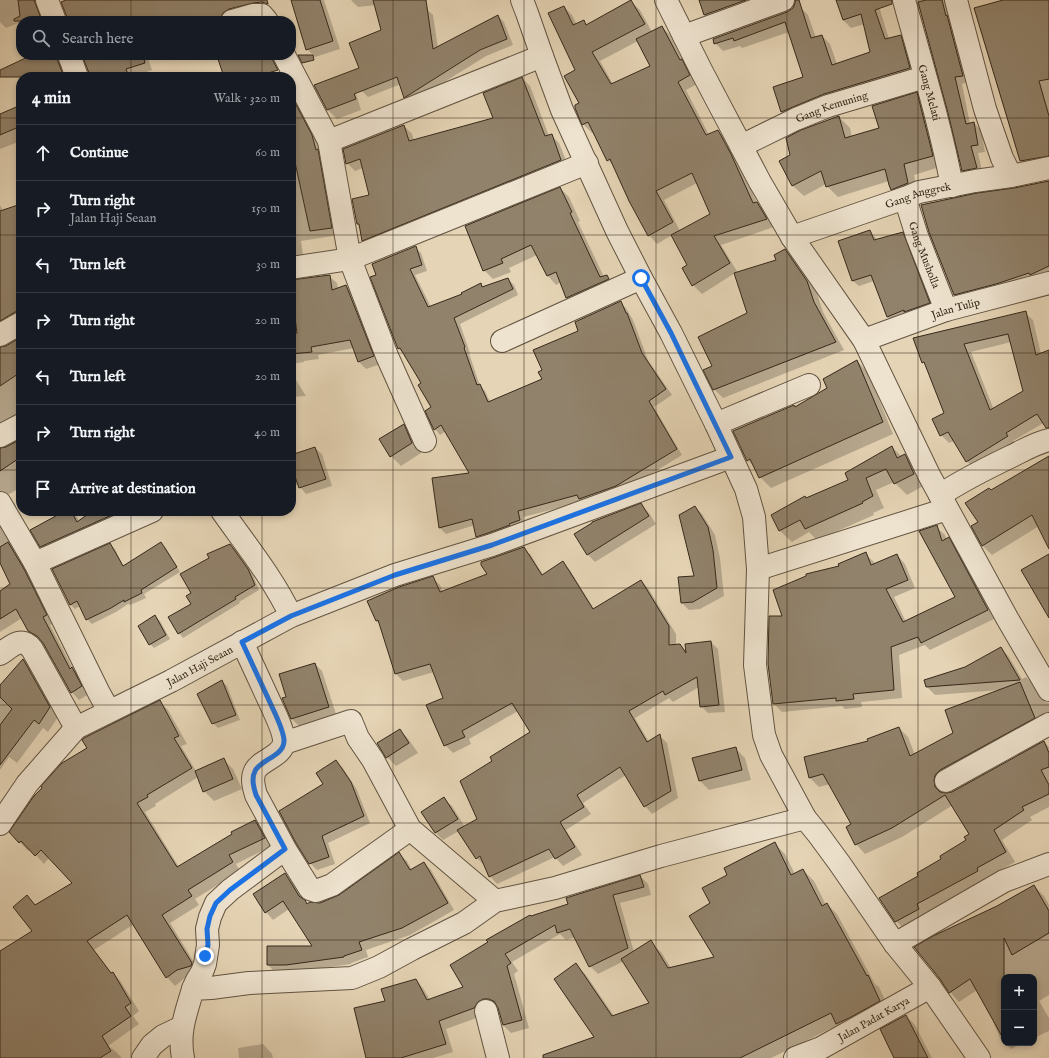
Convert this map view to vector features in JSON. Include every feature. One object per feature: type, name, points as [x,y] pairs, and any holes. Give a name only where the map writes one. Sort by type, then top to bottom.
[{"type":"street","points":[[47,0],[53,16]]},
{"type":"street","points":[[522,0],[562,110],[617,231],[671,333],[746,489],[754,517],[758,569],[755,665],[764,735],[771,755],[805,818],[840,864],[895,944],[930,987],[979,1058]]},
{"type":"street","points":[[666,0],[760,182],[792,237],[864,340],[929,475],[1007,618],[1049,690]]},
{"type":"street","points":[[684,36],[783,0]]},
{"type":"street","name":"Gang Melati","points":[[904,0],[952,186]]},
{"type":"street","points":[[956,0],[985,109],[1002,158],[1011,176]]},
{"type":"street","points":[[250,16],[263,16]]},
{"type":"street","points":[[330,141],[542,56]]},
{"type":"street","points":[[71,60],[75,72]]},
{"type":"street","points":[[287,60],[293,72]]},
{"type":"street","points":[[296,77],[330,141],[350,259],[387,356],[425,441]]},
{"type":"street","name":"Gang Kemuning","points":[[741,146],[796,119],[828,106],[925,77]]},
{"type":"street","points":[[296,267],[350,259],[587,163]]},
{"type":"street","name":"Gang Anggrek","points":[[792,237],[919,192],[1049,168]]},
{"type":"street","name":"Gang Musholla","points":[[905,198],[917,236],[946,310]]},
{"type":"street","points":[[502,341],[641,278]]},
{"type":"street","name":"Jalan Tulip","points":[[864,340],[946,310],[1049,283]]},
{"type":"street","points":[[0,335],[16,326]]},
{"type":"street","points":[[716,424],[809,385]]},
{"type":"street","points":[[0,436],[16,428]]},
{"type":"street","points":[[758,569],[944,502],[956,484],[1031,446],[1049,440]]},
{"type":"street","name":"Jalan Haji Seaan","points":[[0,824],[27,784],[76,728],[171,681],[291,616],[395,575],[492,545],[731,457]]},
{"type":"street","points":[[0,503],[35,563],[109,711]]},
{"type":"street","points":[[35,563],[141,516]]},
{"type":"street","points":[[226,516],[274,585],[291,616]]},
{"type":"street","points":[[0,654],[18,643],[23,642],[28,644],[76,728]]},
{"type":"street","points":[[242,642],[284,737],[284,743],[281,750],[255,770],[254,786],[256,795],[285,849],[310,889],[316,891],[332,885],[410,829]]},
{"type":"street","points":[[284,743],[351,721],[358,738],[373,760],[410,829],[494,901]]},
{"type":"street","points":[[946,780],[1049,724]]},
{"type":"street","points":[[193,989],[249,983],[352,978],[379,967],[464,923],[494,901],[555,888],[661,856],[805,818]]},
{"type":"street","points":[[183,1058],[181,1048],[182,1027],[193,989],[205,964],[208,945],[207,929],[210,916],[216,903],[230,890],[285,849]]},
{"type":"street","points":[[895,944],[1004,881],[1049,864]]},
{"type":"street","name":"Jalan Padat Karya","points":[[795,1058],[821,1048],[930,987]]},
{"type":"street","points":[[486,1011],[498,1058]]},
{"type":"street","points":[[144,1058],[152,1045],[163,1036],[182,1027]]},
{"type":"building","points":[[18,0],[34,0],[40,16],[20,16]]},
{"type":"building","points":[[66,0],[267,0],[268,4],[262,2],[253,3],[229,9],[222,16],[67,16],[61,2]]},
{"type":"building","points":[[291,0],[320,0],[333,41],[306,50]]},
{"type":"building","points":[[373,0],[426,0],[433,49],[498,15],[507,39],[480,50],[404,98],[397,77],[354,94],[356,99],[327,110],[314,85],[359,68],[349,43],[381,30]]},
{"type":"building","points":[[631,0],[645,24],[592,52],[611,84],[650,66],[636,39],[662,26],[680,60],[682,59],[690,75],[678,82],[706,135],[718,130],[731,154],[753,203],[757,202],[767,219],[714,236],[730,263],[692,286],[682,268],[687,265],[671,235],[710,214],[692,173],[656,191],[673,222],[648,236],[629,201],[610,159],[607,161],[588,122],[582,125],[575,108],[575,105],[579,103],[564,76],[575,70],[548,13],[564,6],[573,25],[584,20],[586,25]]},
{"type":"building","points":[[699,0],[746,0],[704,15]]},
{"type":"building","points":[[795,0],[799,0],[811,38],[822,35],[832,65],[870,52],[861,14],[843,20],[836,0],[892,0],[892,4],[875,10],[885,39],[901,35],[910,68],[824,94],[781,112],[773,87],[803,77],[785,22],[734,41],[733,38],[714,44],[713,39],[787,12],[793,8]]},
{"type":"building","points":[[926,0],[942,0],[946,16],[947,15],[963,76],[955,77],[966,124],[974,122],[978,145],[971,146],[977,168],[962,171],[918,2]]},
{"type":"building","points":[[1003,0],[1049,0],[1049,79],[1039,81],[1049,116],[1049,156],[1020,161],[974,8]]},
{"type":"building","points":[[298,55],[313,55],[314,60],[302,63]]},
{"type":"building","points":[[21,60],[57,60],[62,72],[16,72],[16,77],[0,77],[0,70]]},
{"type":"building","points":[[84,60],[144,60],[145,63],[126,69],[127,72],[89,72]]},
{"type":"building","points":[[218,60],[273,60],[278,70],[271,72],[222,72]]},
{"type":"building","points":[[522,77],[545,136],[552,134],[561,160],[362,241],[352,199],[369,195],[360,159],[346,164],[343,149],[404,125],[409,141],[493,118],[483,93]]},
{"type":"building","points":[[917,92],[933,156],[904,164],[908,183],[891,190],[885,169],[826,187],[821,171],[792,186],[779,161],[790,155],[786,138],[801,130],[839,116],[845,138],[879,128],[872,106]]},
{"type":"building","points":[[296,105],[312,135],[316,150],[318,149],[332,228],[310,231],[296,167]]},
{"type":"building","points":[[16,107],[16,128],[0,135],[0,114]]},
{"type":"building","points":[[1049,181],[1049,266],[1030,275],[1029,273],[996,284],[954,295],[929,232],[921,205],[977,193]]},
{"type":"building","points":[[560,187],[572,212],[570,213],[600,277],[607,275],[609,279],[566,298],[556,272],[547,276],[531,245],[501,259],[503,263],[483,271],[465,226]]},
{"type":"building","points":[[16,206],[16,312],[0,321],[0,211]]},
{"type":"building","points":[[870,230],[874,240],[903,232],[930,303],[904,312],[904,310],[887,317],[871,275],[852,281],[838,241]]},
{"type":"building","points":[[416,246],[422,265],[410,269],[428,307],[462,294],[461,293],[481,283],[482,287],[508,278],[513,289],[454,318],[477,385],[480,384],[488,402],[542,379],[538,372],[542,370],[533,350],[578,331],[575,322],[621,301],[642,353],[666,389],[649,401],[677,449],[616,486],[579,499],[577,495],[518,511],[520,520],[476,537],[472,519],[439,528],[432,478],[469,473],[441,425],[434,430],[425,411],[431,407],[418,385],[421,383],[400,348],[398,349],[370,277],[376,275],[372,264]]},
{"type":"building","points":[[785,249],[807,281],[814,302],[836,342],[713,390],[703,370],[712,366],[698,337],[747,313],[734,273],[776,260],[774,255]]},
{"type":"building","points":[[330,275],[332,290],[346,285],[374,356],[358,362],[350,340],[311,347],[312,352],[296,354],[296,279]]},
{"type":"building","points":[[1026,311],[1036,355],[1049,350],[1049,428],[1046,428],[1037,414],[1006,433],[1008,436],[966,462],[948,432],[940,436],[932,419],[944,413],[924,362],[922,363],[913,338]],"holes":[[[1008,334],[1023,391],[990,410],[964,344]]]},
{"type":"building","points":[[16,340],[16,375],[0,386],[0,347],[6,346]]},
{"type":"building","points":[[857,360],[883,422],[759,478],[750,459],[747,461],[733,431],[794,405],[795,407],[827,388],[823,379]]},
{"type":"building","points":[[404,424],[412,443],[390,457],[379,439]]},
{"type":"building","points":[[16,442],[16,460],[0,471],[0,448],[6,447]]},
{"type":"building","points":[[892,446],[897,458],[905,454],[914,474],[894,484],[886,469],[866,478],[873,496],[862,502],[863,503],[805,529],[800,520],[779,531],[771,515],[805,496],[806,498],[848,480],[845,473]]},
{"type":"building","points":[[315,447],[326,479],[299,488],[296,479],[296,453]]},
{"type":"building","points":[[1049,456],[1049,549],[1032,515],[982,546],[971,526],[978,522],[965,503],[989,488],[991,490]]},
{"type":"building","points":[[641,503],[649,516],[587,555],[574,534],[592,522]]},
{"type":"building","points":[[695,506],[708,527],[713,550],[717,588],[693,602],[681,603],[678,577],[694,576],[679,515]]},
{"type":"building","points":[[56,516],[74,516],[77,522],[85,516],[110,516],[40,547],[30,530]]},
{"type":"building","points":[[937,525],[942,541],[949,537],[988,610],[921,643],[918,637],[891,647],[894,690],[853,694],[854,699],[836,701],[836,698],[773,704],[768,664],[769,616],[782,616],[773,590],[806,576],[806,574],[839,566],[838,564],[866,552],[871,565],[897,554],[908,580],[886,589],[903,622],[955,597],[919,531]]},
{"type":"building","points":[[8,542],[24,569],[47,615],[43,617],[70,669],[72,667],[82,686],[71,693],[43,643],[37,636],[28,631],[16,609],[0,619],[0,591],[10,584],[0,563],[0,547]]},
{"type":"building","points":[[161,542],[177,567],[141,590],[142,593],[124,602],[124,600],[86,620],[77,601],[70,605],[52,569],[110,543],[123,566]]},
{"type":"building","points":[[230,544],[248,569],[255,585],[235,597],[236,599],[178,634],[168,617],[191,604],[186,596],[191,593],[180,574],[209,558],[207,554]]},
{"type":"building","points":[[524,547],[542,575],[563,561],[593,609],[641,580],[669,626],[669,645],[680,644],[686,653],[685,644],[711,641],[719,705],[700,707],[697,677],[665,695],[663,691],[629,711],[647,742],[660,734],[671,791],[644,807],[620,767],[577,795],[584,807],[560,822],[575,847],[555,859],[549,849],[489,877],[480,856],[476,859],[457,830],[477,819],[460,781],[492,761],[490,757],[530,732],[512,703],[462,731],[465,737],[444,746],[426,705],[443,698],[430,664],[395,674],[378,620],[376,621],[367,601],[399,587],[433,576],[440,592],[487,574],[481,565],[481,562]]},
{"type":"building","points":[[1049,554],[1049,618],[1021,570]]},
{"type":"building","points":[[155,615],[166,635],[149,645],[138,626]]},
{"type":"building","points":[[1001,647],[1020,680],[926,687],[924,680],[965,667]]},
{"type":"building","points":[[23,659],[50,707],[39,724],[34,720],[0,765],[0,725],[12,709],[0,697],[0,685]]},
{"type":"building","points":[[315,663],[329,707],[291,719],[282,698],[286,697],[279,674]]},
{"type":"building","points":[[222,680],[236,715],[212,724],[197,694]]},
{"type":"building","points":[[1020,682],[1035,718],[940,770],[935,775],[935,787],[940,792],[952,792],[1044,741],[1049,753],[1049,767],[1041,770],[1049,785],[1049,794],[1022,807],[1024,810],[994,830],[1006,852],[977,868],[978,871],[917,904],[919,909],[895,922],[879,898],[918,876],[917,873],[941,859],[940,856],[966,840],[964,837],[969,834],[945,795],[892,828],[855,845],[846,827],[851,824],[823,774],[809,778],[804,757],[868,741],[867,739],[899,727],[910,756],[953,733],[945,710]]},
{"type":"building","points":[[160,700],[179,736],[174,738],[192,768],[147,795],[148,797],[137,803],[177,867],[232,834],[231,832],[255,820],[265,838],[229,855],[233,862],[188,890],[192,896],[162,915],[192,963],[191,966],[177,970],[166,978],[127,915],[87,941],[111,973],[113,972],[131,1003],[125,1007],[131,1016],[102,1036],[111,1051],[100,1058],[0,1058],[0,951],[32,931],[13,907],[27,895],[35,905],[72,883],[41,850],[35,856],[21,841],[19,843],[9,832],[34,796],[42,788],[41,786],[62,763],[87,748],[82,740],[84,738]]},
{"type":"building","points":[[400,729],[409,743],[386,758],[377,743]]},
{"type":"building","points":[[736,747],[742,770],[699,781],[692,758]]},
{"type":"building","points":[[224,758],[233,779],[203,792],[195,771]]},
{"type":"building","points":[[336,760],[351,782],[364,816],[322,836],[329,857],[309,864],[279,811],[323,784],[316,773]]},
{"type":"building","points":[[444,797],[458,819],[435,833],[421,812]]},
{"type":"building","points":[[775,842],[791,875],[803,869],[822,906],[827,903],[867,976],[868,975],[880,1001],[836,1024],[831,1013],[740,1058],[543,1058],[543,1055],[594,1037],[554,979],[576,963],[612,1016],[649,1003],[621,959],[651,940],[668,968],[714,957],[689,916],[710,903],[702,888],[727,875],[724,868]]},
{"type":"building","points":[[399,852],[410,870],[424,862],[448,903],[402,928],[359,942],[362,950],[344,957],[286,965],[267,965],[267,946],[312,946],[283,901],[265,913],[253,894],[285,873],[299,896],[305,900],[307,904],[310,902],[320,903],[339,895]]},
{"type":"building","points":[[640,875],[644,887],[613,895],[628,948],[589,967],[570,929],[557,933],[555,925],[505,954],[511,963],[507,966],[522,1020],[503,1025],[498,1008],[494,1001],[483,999],[478,1002],[474,1008],[439,1021],[446,1044],[401,1058],[366,1058],[354,1008],[385,1001],[381,989],[416,979],[427,1000],[463,987],[450,965],[488,942],[486,940],[530,915],[531,916],[568,904],[566,898]]},
{"type":"building","points":[[1034,885],[1049,911],[1049,933],[1012,955],[1004,938],[1004,974],[1001,974],[1001,1035],[970,979],[949,993],[940,979],[914,947],[933,936],[997,906]]},
{"type":"building","points":[[906,1015],[928,1058],[894,1058],[880,1029]]},
{"type":"route","points":[[205,956],[208,945],[207,929],[210,916],[216,903],[230,890],[285,849],[256,795],[254,786],[255,770],[281,750],[284,743],[284,737],[242,642],[291,616],[395,575],[492,545],[731,457],[671,333],[641,278]]}]
